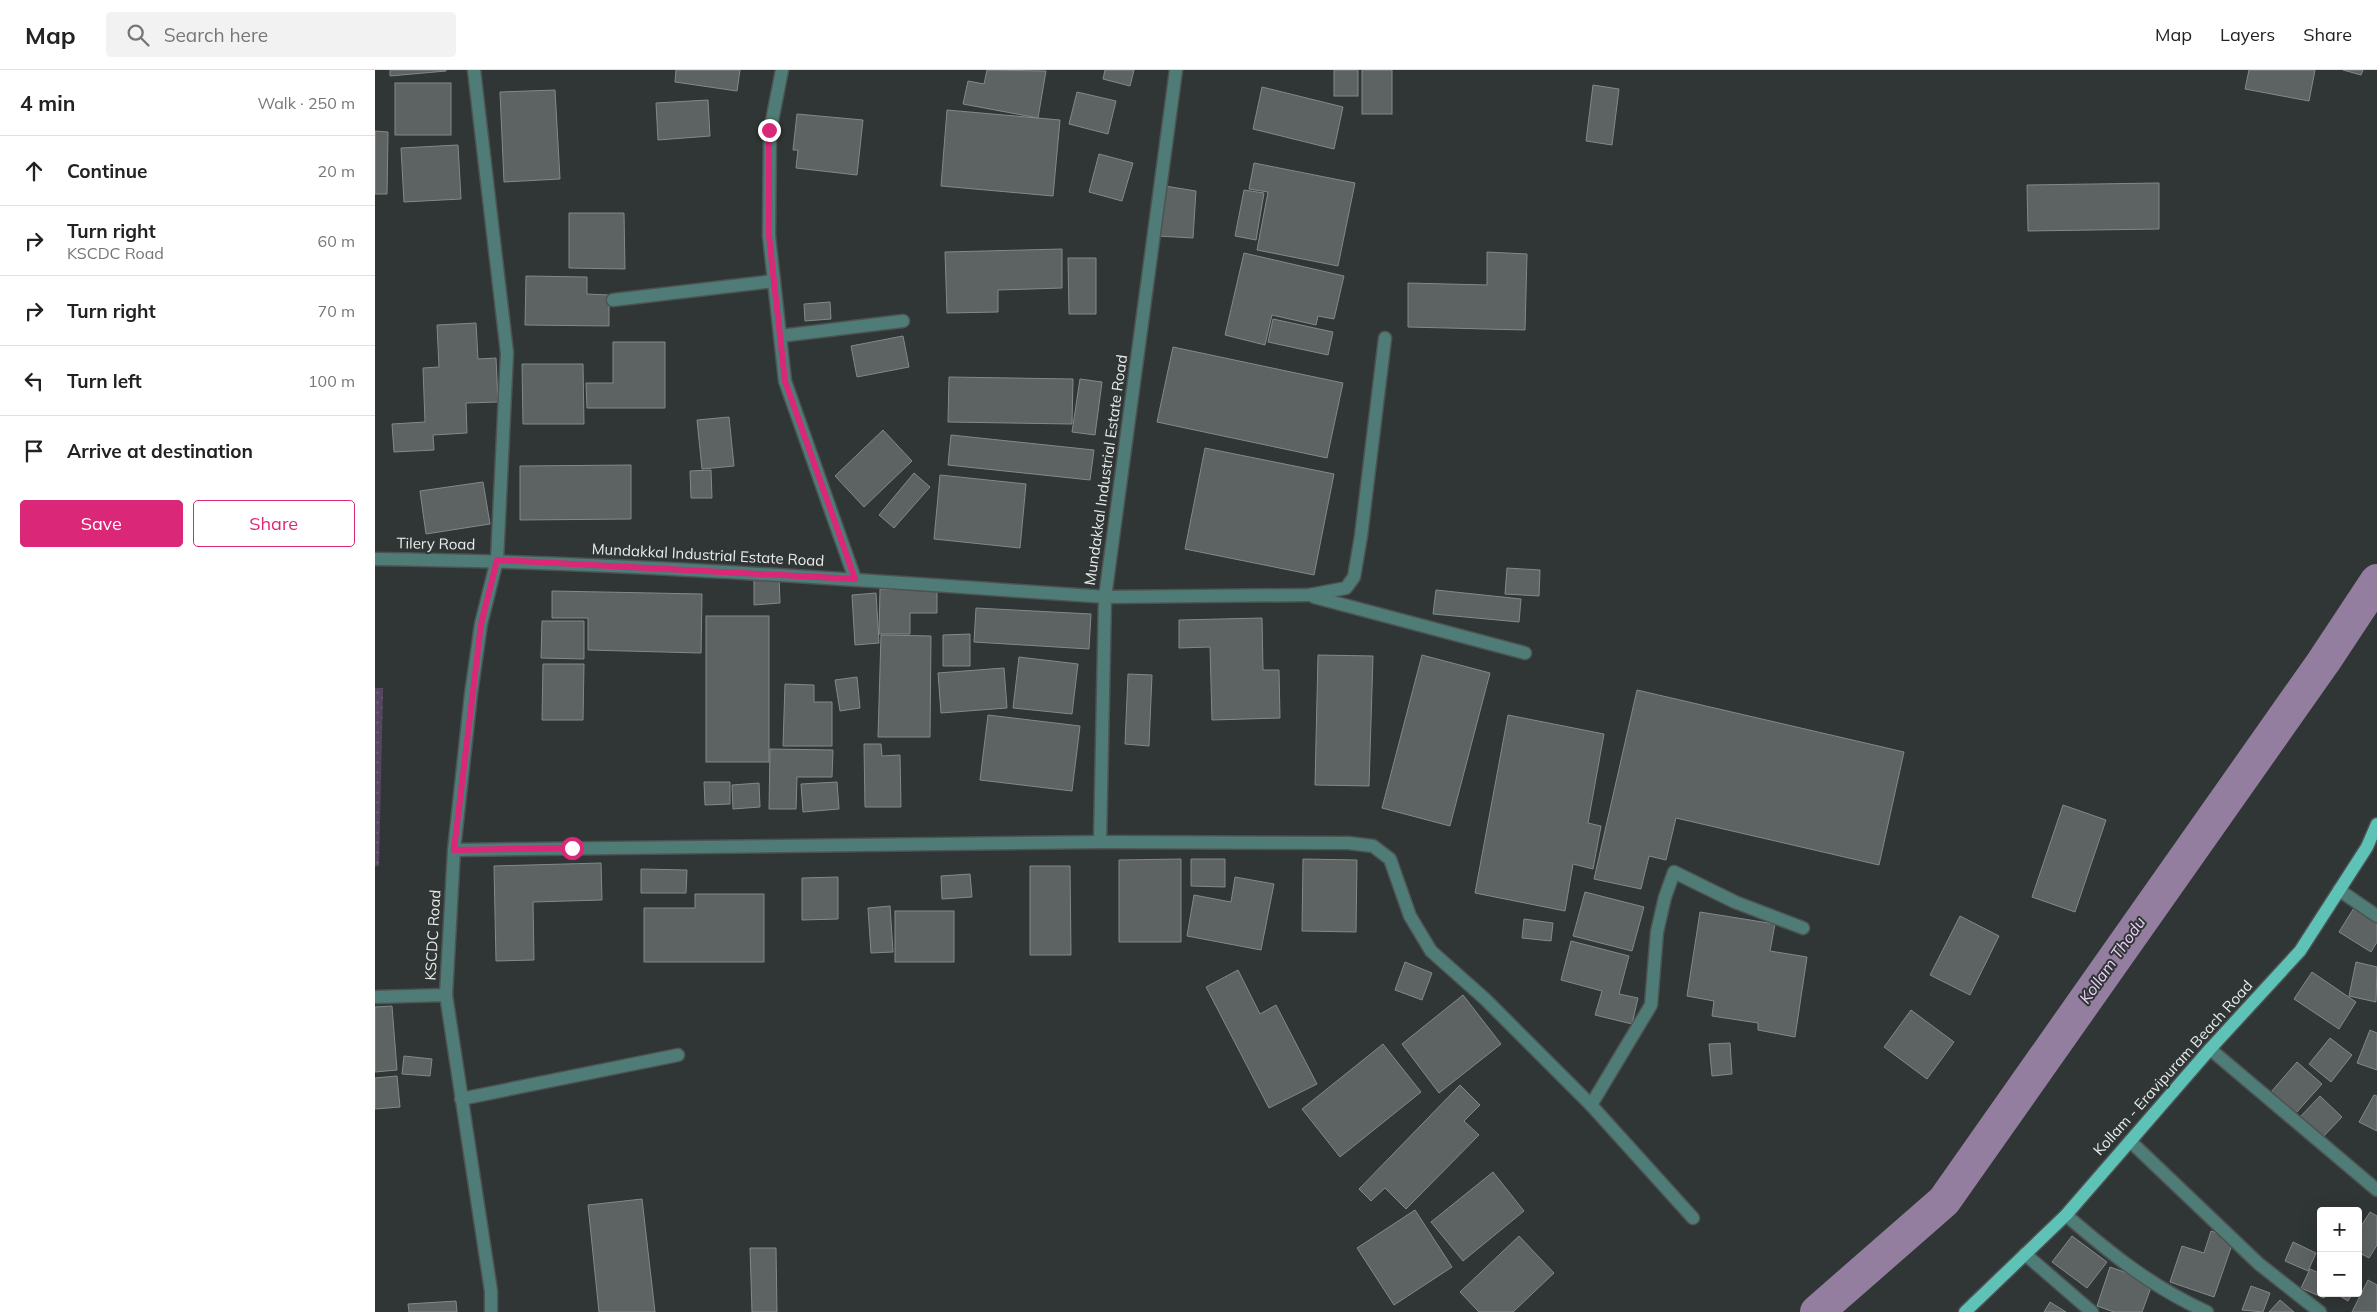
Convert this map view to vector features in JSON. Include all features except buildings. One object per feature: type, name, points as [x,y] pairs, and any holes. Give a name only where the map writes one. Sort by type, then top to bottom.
[{"type":"main road","name":"Kollam - Eravipuram Beach Road","points":[[1965,1312],[2066,1215],[2210,1049],[2300,951],[2367,847],[2377,824]]},
{"type":"street","name":"KSCDC Road","points":[[474,70],[507,353],[497,560],[481,624],[454,850],[446,995],[491,1291],[491,1312]]},
{"type":"street","points":[[782,70],[769,130],[769,236],[785,381],[855,579]]},
{"type":"street","name":"Mundakkal Industrial Estate Road","points":[[497,560],[855,579],[1105,597],[1176,70]]},
{"type":"street","points":[[613,300],[774,282]]},
{"type":"street","points":[[780,336],[903,321]]},
{"type":"street","points":[[1100,842],[1105,597],[1309,595],[1346,588],[1354,577],[1361,536],[1385,338]]},
{"type":"street","name":"Tilery Road","points":[[375,559],[497,560]]},
{"type":"street","points":[[1309,595],[1525,653]]},
{"type":"street","points":[[454,850],[1100,842],[1348,842],[1373,846],[1391,859],[1410,916],[1431,951],[1485,1000],[1591,1105],[1693,1218]]},
{"type":"street","points":[[1591,1105],[1651,1005],[1657,932],[1665,898],[1675,872],[1735,902],[1803,928]]},
{"type":"street","points":[[2339,890],[2377,916]]},
{"type":"street","points":[[375,997],[446,995]]},
{"type":"street","points":[[2210,1049],[2377,1190]]},
{"type":"street","points":[[461,1099],[678,1055]]},
{"type":"street","points":[[2130,1141],[2259,1264],[2320,1312]]},
{"type":"street","points":[[2066,1215],[2116,1258],[2176,1298],[2207,1312]]},
{"type":"street","points":[[2025,1254],[2092,1312]]},
{"type":"shaded area","points":[[375,688],[383,688],[379,866],[375,866]]},
{"type":"waterway","name":"Kollam Thodu","points":[[1817,1312],[1944,1201],[2324,661],[2377,581]]},
{"type":"route","points":[[572,848],[454,850],[471,694],[481,624],[497,560],[855,579],[785,381],[769,236],[769,130]]}]
